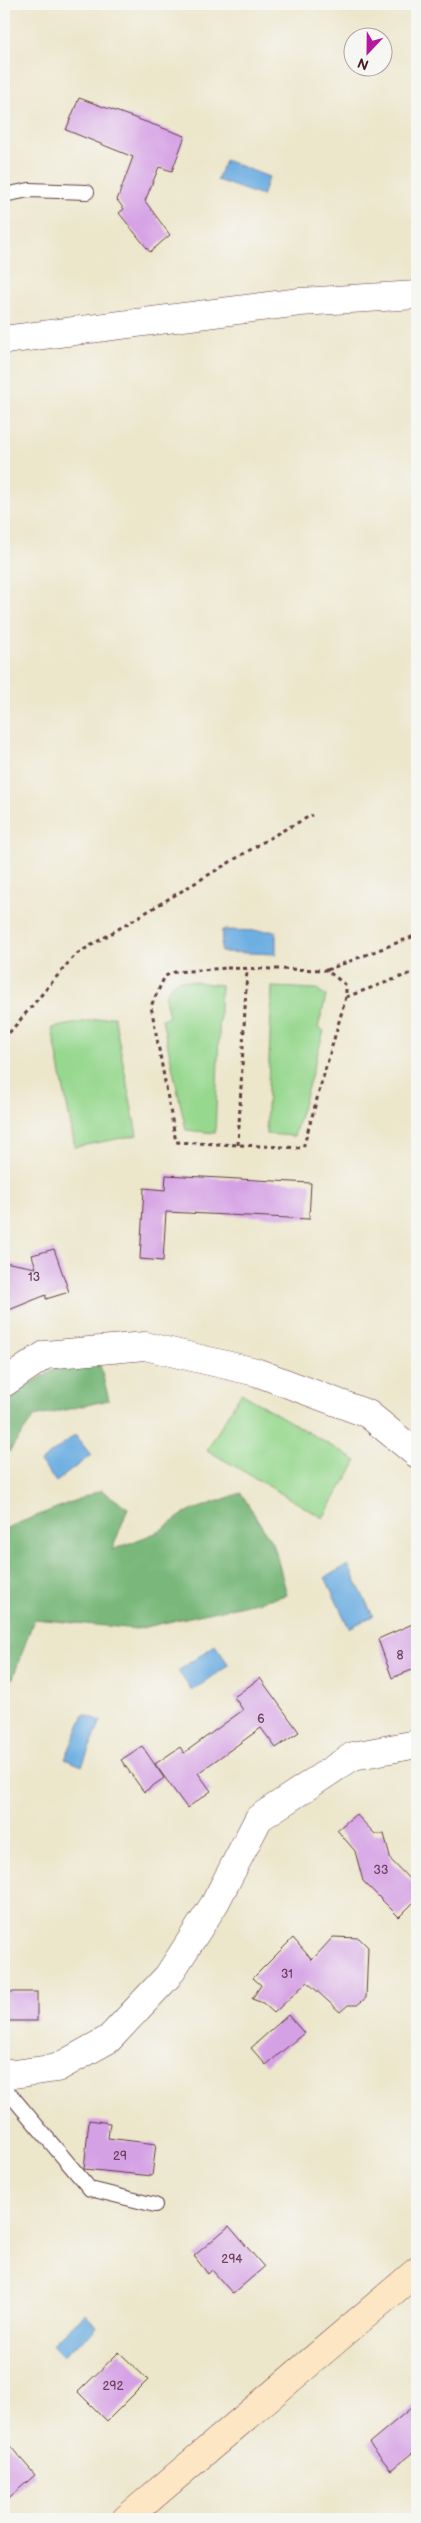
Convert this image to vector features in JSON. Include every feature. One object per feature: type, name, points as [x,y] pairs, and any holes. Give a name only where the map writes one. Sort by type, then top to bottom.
[{"type":"main road","points":[[126,2519],[417,2271]]},
{"type":"street","points":[[4,340],[300,302],[417,295]]},
{"type":"street","points":[[4,1382],[45,1355],[145,1346],[256,1372],[368,1414],[417,1454]]},
{"type":"street","points":[[4,2072],[14,2074],[57,2068],[109,2039],[168,1976],[215,1903],[259,1818],[353,1756],[417,1744]]},
{"type":"lane","points":[[4,195],[29,190],[87,192]]},
{"type":"lane","points":[[4,2087],[90,2189],[155,2206]]},
{"type":"path","points":[[4,1039],[75,955],[280,832],[312,816]]},
{"type":"path","points":[[326,970],[346,985],[346,997],[303,1148],[176,1142],[151,1006],[165,976],[175,972],[247,969],[326,970],[417,935]]},
{"type":"path","points":[[238,1145],[247,969]]},
{"type":"path","points":[[346,997],[417,971]]},
{"type":"green space","points":[[179,980],[221,985],[215,1133],[186,1130],[162,1019],[169,1017],[166,1000],[167,992]]},
{"type":"green space","points":[[272,987],[317,989],[326,996],[318,1028],[324,1031],[294,1136],[266,1134]]},
{"type":"green space","points":[[114,1016],[137,1135],[75,1147],[52,1028]]},
{"type":"green space","points":[[64,1364],[100,1365],[109,1400],[34,1417],[4,1459],[4,1399]]},
{"type":"green space","points":[[241,1393],[357,1461],[323,1518],[207,1450]]},
{"type":"green space","points":[[101,1490],[128,1508],[112,1550],[158,1532],[185,1513],[241,1493],[274,1546],[287,1595],[137,1629],[34,1619],[13,1678],[4,1680],[4,1529]]},
{"type":"water","points":[[225,160],[269,177],[262,196],[217,180]]},
{"type":"water","points":[[222,930],[276,931],[276,954],[221,952]]},
{"type":"water","points":[[75,1435],[91,1455],[56,1482],[40,1462]]},
{"type":"water","points":[[348,1565],[373,1616],[349,1628],[325,1577]]},
{"type":"water","points":[[215,1645],[229,1665],[192,1691],[178,1671]]},
{"type":"water","points":[[84,1714],[101,1721],[82,1766],[65,1759]]},
{"type":"water","points":[[85,2314],[97,2327],[63,2357],[52,2344]]},
{"type":"building","points":[[79,98],[185,136],[172,171],[159,167],[145,201],[170,235],[150,252],[119,213],[124,209],[117,200],[133,157],[66,130]]},
{"type":"building","points":[[166,1175],[311,1183],[309,1219],[166,1212],[163,1261],[140,1259],[144,1188],[165,1190]]},
{"type":"building","points":[[54,1249],[69,1292],[46,1299],[46,1295],[4,1312],[4,1262],[36,1268],[32,1255]]},
{"type":"building","points":[[417,1622],[417,1668],[392,1678],[378,1639]]},
{"type":"building","points":[[260,1678],[299,1732],[276,1748],[261,1728],[198,1773],[211,1791],[187,1808],[155,1764],[180,1747],[184,1753],[243,1710],[234,1697]]},
{"type":"building","points":[[142,1746],[164,1778],[144,1792],[121,1760]]},
{"type":"building","points":[[356,1814],[375,1834],[384,1834],[391,1860],[417,1887],[417,1899],[399,1917],[363,1881],[355,1851],[337,1830]]},
{"type":"building","points":[[333,1937],[359,1938],[368,1947],[366,1998],[357,2005],[348,2005],[340,2012],[307,1982],[274,2013],[263,2003],[252,1999],[261,1985],[253,1978],[293,1938],[312,1960]]},
{"type":"building","points":[[4,1992],[37,1992],[37,2021],[4,2021]]},
{"type":"building","points":[[288,2015],[304,2033],[266,2065],[251,2048]]},
{"type":"building","points":[[89,2120],[110,2123],[108,2138],[156,2144],[152,2176],[84,2169]]},
{"type":"building","points":[[229,2226],[264,2267],[233,2294],[212,2270],[208,2274],[194,2256]]},
{"type":"building","points":[[119,2352],[148,2380],[107,2421],[78,2392]]},
{"type":"building","points":[[417,2403],[417,2449],[391,2470],[369,2443]]},
{"type":"building","points":[[4,2439],[35,2475],[4,2502]]}]
